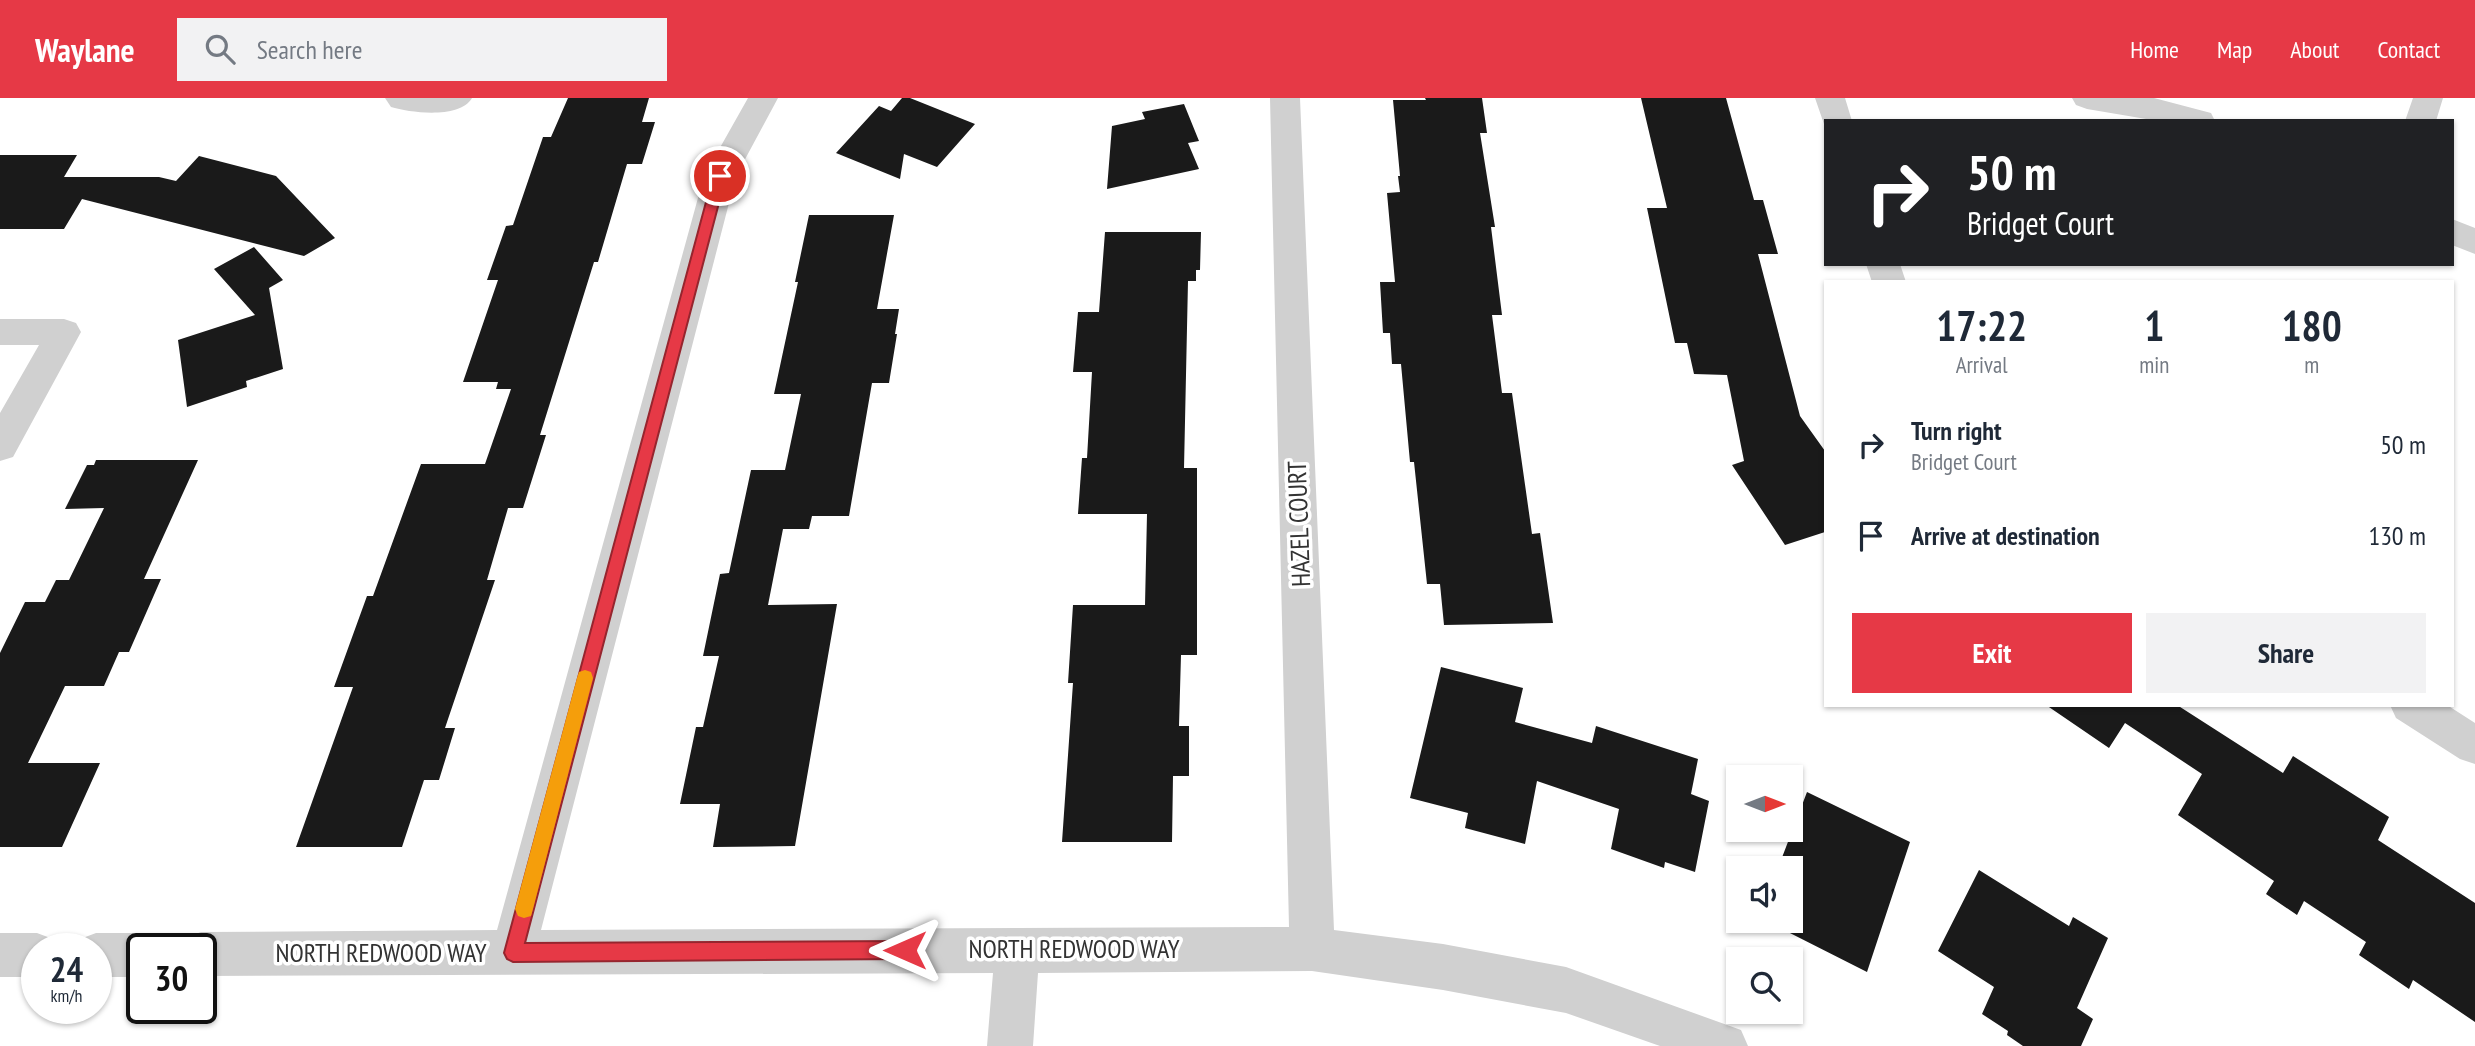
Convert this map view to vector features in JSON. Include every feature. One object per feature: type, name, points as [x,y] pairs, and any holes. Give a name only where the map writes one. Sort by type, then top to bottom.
[{"type":"street","points":[[513,953],[720,176],[762,98]]},
{"type":"street","name":"HAZEL COURT","points":[[1285,98],[1312,949]]},
{"type":"street","points":[[1830,98],[1837,119]]},
{"type":"street","points":[[2087,98],[2147,107],[2192,119]]},
{"type":"street","points":[[2421,119],[2428,98]]},
{"type":"street","points":[[2454,232],[2475,242]]},
{"type":"street","points":[[0,332],[64,332],[0,446]]},
{"type":"street","points":[[2413,707],[2475,745]]},
{"type":"street","points":[[1010,1046],[1017,949]]},
{"type":"street","name":"NORTH REDWOOD WAY","points":[[217,954],[1312,949],[1443,967],[1566,990],[1725,1046]]},
{"type":"street","points":[[0,955],[21,955]]},
{"type":"lane","points":[[396,98],[398,102],[427,107],[440,106],[461,98]]},
{"type":"building","points":[[568,98],[649,98],[642,122],[655,122],[642,164],[627,164],[598,262],[594,262],[540,435],[546,435],[523,508],[508,508],[487,580],[495,580],[445,728],[455,728],[439,780],[424,780],[402,847],[296,847],[353,687],[334,687],[367,596],[373,596],[421,464],[485,464],[511,389],[496,389],[498,382],[463,382],[498,280],[487,280],[506,226],[513,225],[543,137],[551,137]]},
{"type":"building","points":[[902,98],[910,98],[975,124],[937,167],[904,154],[900,179],[836,153],[879,106],[891,111]]},
{"type":"building","points":[[1425,98],[1482,98],[1487,133],[1480,133],[1495,227],[1491,227],[1502,315],[1492,315],[1502,393],[1512,393],[1532,534],[1540,533],[1553,623],[1444,625],[1440,584],[1427,584],[1414,462],[1410,462],[1401,364],[1392,364],[1390,333],[1383,333],[1380,282],[1395,282],[1387,193],[1400,192],[1393,100],[1426,100]]},
{"type":"building","points":[[1641,98],[1726,98],[1754,200],[1763,200],[1778,254],[1758,254],[1800,416],[1824,450],[1824,532],[1785,545],[1732,465],[1744,461],[1727,375],[1694,374],[1687,343],[1675,343],[1647,208],[1667,208]]},
{"type":"building","points":[[1184,104],[1199,141],[1188,143],[1199,169],[1107,189],[1112,126],[1145,119],[1142,112]]},
{"type":"building","points":[[0,155],[77,155],[64,177],[159,177],[176,181],[199,156],[276,176],[335,238],[304,256],[82,199],[64,229],[0,229]]},
{"type":"building","points":[[809,215],[894,215],[877,309],[899,309],[897,334],[889,383],[872,383],[849,516],[812,516],[809,529],[783,529],[768,605],[837,604],[795,846],[713,847],[720,804],[680,804],[696,727],[703,727],[719,656],[703,656],[720,574],[729,573],[751,470],[785,470],[801,394],[774,394]]},
{"type":"building","points":[[1105,232],[1201,232],[1200,270],[1196,270],[1196,281],[1188,281],[1184,468],[1197,468],[1197,655],[1181,655],[1179,726],[1189,726],[1189,776],[1173,776],[1172,842],[1062,842],[1073,683],[1068,683],[1073,605],[1145,605],[1147,514],[1078,514],[1082,458],[1087,458],[1092,372],[1073,372],[1078,312],[1099,312]]},
{"type":"building","points":[[254,247],[283,280],[269,288],[283,369],[246,381],[247,387],[187,407],[178,340],[255,315],[214,269]]},
{"type":"building","points":[[96,460],[198,460],[144,579],[161,579],[129,652],[119,652],[104,686],[65,686],[28,763],[100,763],[62,847],[0,847],[0,653],[25,602],[45,602],[56,580],[69,580],[104,508],[65,509],[87,465],[94,465]]},
{"type":"building","points":[[1441,667],[1523,688],[1515,722],[1592,743],[1596,726],[1698,759],[1691,794],[1709,801],[1695,872],[1665,862],[1664,868],[1611,849],[1619,809],[1537,781],[1525,844],[1465,828],[1468,813],[1410,798]]},
{"type":"building","points":[[2049,707],[2180,707],[2283,773],[2293,756],[2389,817],[2378,840],[2475,903],[2475,1022],[2413,980],[2409,989],[2359,955],[2366,942],[2304,901],[2297,915],[2266,894],[2274,881],[2178,815],[2202,774],[2125,723],[2109,748]]},
{"type":"building","points":[[1807,792],[1910,842],[1867,972],[1790,933],[1803,933],[1803,856],[1783,856],[1788,842],[1803,842],[1803,802]]},
{"type":"building","points":[[1979,870],[2069,926],[2073,917],[2108,938],[2077,1008],[2093,1019],[2081,1046],[2023,1046],[2007,1035],[2008,1031],[1982,1014],[1994,987],[1938,951]]},
{"type":"slow traffic","points":[[524,909],[585,678]]},
{"type":"route","points":[[720,176],[513,953],[905,950]]}]
